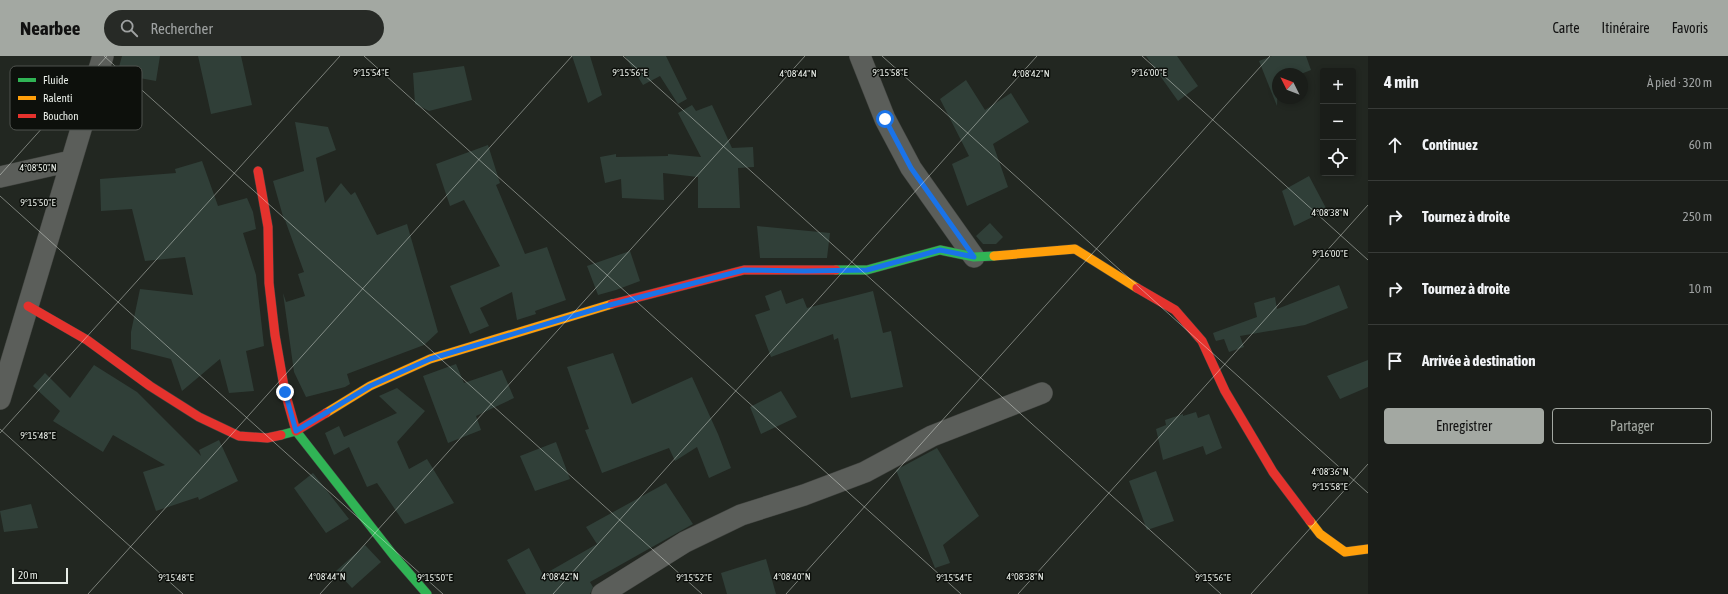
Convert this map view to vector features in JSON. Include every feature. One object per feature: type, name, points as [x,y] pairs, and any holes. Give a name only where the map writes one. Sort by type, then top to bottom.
[{"type":"street","points":[[100,66],[103,56]]},
{"type":"street","points":[[860,56],[885,119],[911,168],[974,257]]},
{"type":"street","points":[[0,399],[80,130]]},
{"type":"street","points":[[0,177],[71,161]]},
{"type":"street","points":[[258,171],[268,227],[269,283],[274,335],[285,392],[296,431],[394,556],[427,594]]},
{"type":"street","points":[[28,306],[87,340],[150,386],[199,417],[239,436],[267,438],[296,431],[370,386],[430,359],[606,306],[744,270],[867,270],[940,250],[974,257],[1006,256],[1075,249],[1120,278],[1175,310],[1202,341],[1225,391],[1273,472],[1320,534],[1345,552],[1368,549]]},
{"type":"street","points":[[602,594],[685,542],[741,516],[804,495],[865,472],[932,436],[1042,393]]},
{"type":"building","points":[[122,56],[160,56],[156,81],[142,78],[142,66],[119,66]]},
{"type":"building","points":[[198,56],[241,56],[252,105],[211,114]]},
{"type":"building","points":[[572,56],[590,56],[602,95],[588,103]]},
{"type":"building","points":[[625,56],[666,56],[687,99],[678,104],[660,76],[643,85]]},
{"type":"building","points":[[1146,56],[1177,56],[1198,86],[1178,101]]},
{"type":"building","points":[[1272,56],[1306,56],[1311,70],[1308,71],[1308,68],[1272,68],[1272,94],[1259,61]]},
{"type":"building","points":[[464,66],[472,100],[429,111],[415,104],[413,73]]},
{"type":"building","points":[[966,80],[985,110],[1011,93],[1029,122],[993,144],[1008,187],[967,206],[952,164],[969,156],[940,99]]},
{"type":"building","points":[[692,105],[696,111],[712,105],[732,148],[753,147],[754,167],[738,168],[740,208],[698,208],[698,177],[663,173],[664,200],[622,198],[621,179],[605,183],[600,157],[616,154],[616,157],[668,156],[668,154],[701,157],[678,113]]},
{"type":"building","points":[[295,122],[328,127],[336,150],[316,158],[325,203],[341,183],[351,195],[355,192],[377,235],[407,224],[438,332],[424,345],[347,374],[350,384],[345,387],[306,397],[294,372],[283,293],[286,302],[305,296],[298,274],[304,272],[284,220],[273,181],[304,171]]},
{"type":"building","points":[[488,145],[500,183],[496,185],[525,254],[547,247],[566,300],[535,311],[536,314],[517,320],[512,292],[480,308],[489,326],[470,334],[450,286],[500,266],[464,200],[450,206],[436,164]]},
{"type":"building","points":[[202,161],[218,206],[247,198],[253,212],[256,229],[243,233],[256,275],[264,346],[246,351],[254,391],[229,393],[220,359],[182,391],[171,359],[131,349],[131,332],[140,289],[193,295],[185,257],[145,261],[132,209],[101,211],[100,179],[176,173],[175,169]]},
{"type":"building","points":[[1309,176],[1327,210],[1294,226],[1282,191]]},
{"type":"building","points":[[990,223],[1003,237],[996,244],[983,244],[976,236]]},
{"type":"building","points":[[757,226],[830,233],[827,258],[760,258]]},
{"type":"building","points":[[630,251],[640,281],[598,295],[587,266]]},
{"type":"building","points":[[1339,285],[1348,308],[1305,325],[1240,336],[1244,347],[1229,352],[1224,339],[1216,341],[1215,339],[1213,333],[1257,317],[1254,303],[1275,297],[1277,309]]},
{"type":"building","points":[[781,290],[786,304],[803,298],[807,308],[873,291],[883,333],[891,331],[903,387],[851,398],[838,338],[834,340],[833,334],[771,357],[755,315],[770,310],[765,296]]},
{"type":"building","points":[[613,353],[632,404],[692,377],[718,434],[731,468],[709,478],[697,447],[675,461],[669,448],[602,473],[585,430],[589,429],[567,367]]},
{"type":"building","points":[[1368,360],[1368,387],[1340,399],[1327,376]]},
{"type":"building","points":[[456,364],[464,383],[502,370],[514,398],[476,416],[481,430],[448,443],[423,376]]},
{"type":"building","points":[[94,365],[137,392],[201,456],[199,450],[219,440],[238,481],[199,500],[198,497],[156,511],[143,472],[165,465],[113,435],[103,452],[53,421],[60,411],[33,386],[45,373],[70,398]]},
{"type":"building","points":[[397,388],[425,411],[397,442],[409,469],[427,459],[454,503],[405,524],[377,483],[367,487],[349,447],[334,455],[325,433],[339,426],[344,437],[397,413],[379,396]]},
{"type":"building","points":[[781,391],[797,417],[761,434],[750,407]]},
{"type":"building","points":[[1196,412],[1198,418],[1209,414],[1222,448],[1206,455],[1203,446],[1163,460],[1156,429],[1166,425],[1165,420],[1183,414],[1183,416]]},
{"type":"building","points":[[556,442],[570,479],[535,491],[520,456]]},
{"type":"building","points":[[937,448],[979,516],[943,545],[950,563],[935,568],[896,470]]},
{"type":"building","points":[[1156,471],[1174,521],[1147,530],[1129,481]]},
{"type":"building","points":[[313,473],[349,519],[326,533],[294,488]]},
{"type":"building","points":[[666,483],[693,524],[590,582],[593,587],[590,594],[526,594],[507,560],[529,548],[543,575],[597,544],[586,527]]},
{"type":"building","points":[[31,504],[38,528],[4,532],[0,511]]},
{"type":"building","points":[[365,545],[381,562],[352,588],[336,571]]},
{"type":"building","points":[[766,559],[776,594],[727,594],[721,573]]},
{"type":"traffic: fast","points":[[836,270],[867,270],[940,250],[974,257],[994,256]]},
{"type":"traffic: fast","points":[[281,435],[296,431],[394,556],[427,594]]},
{"type":"traffic: slow","points":[[994,256],[1075,249],[1137,288]]},
{"type":"traffic: slow","points":[[326,413],[370,386],[430,359],[612,304]]},
{"type":"traffic: slow","points":[[1310,521],[1320,534],[1345,552],[1368,549]]},
{"type":"traffic: jam","points":[[258,171],[268,227],[269,283],[275,335],[285,392],[296,431],[326,413]]},
{"type":"traffic: jam","points":[[612,304],[744,270],[836,270]]},
{"type":"traffic: jam","points":[[1137,288],[1175,310],[1202,341],[1225,391],[1273,472],[1310,521]]},
{"type":"traffic: jam","points":[[28,306],[87,340],[150,386],[199,417],[239,436],[267,438],[281,435]]},
{"type":"route","points":[[285,392],[296,431],[370,386],[430,359],[606,306],[744,270],[867,270],[940,250],[974,257],[911,168],[885,119]]}]
